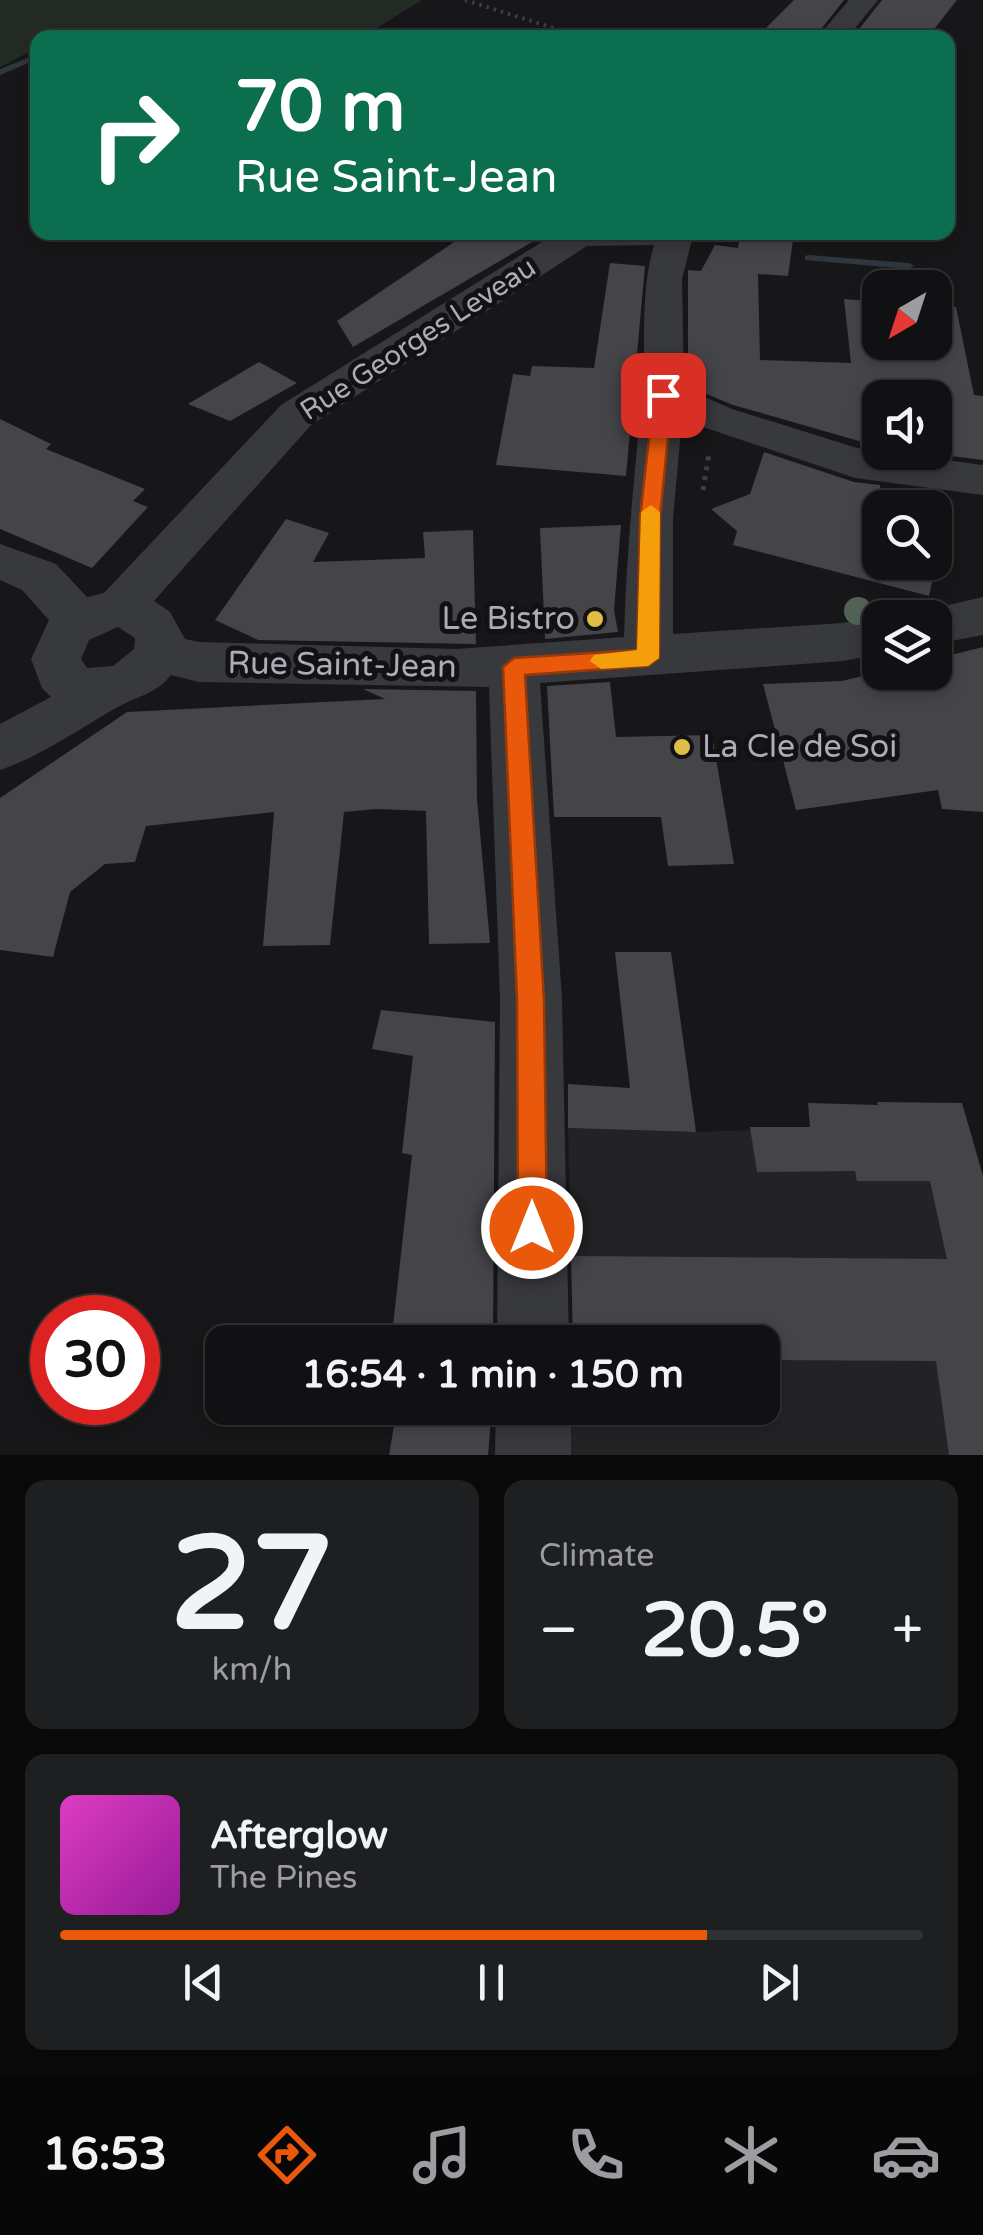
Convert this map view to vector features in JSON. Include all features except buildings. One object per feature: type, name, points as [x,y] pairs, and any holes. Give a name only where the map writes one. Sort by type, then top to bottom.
[{"type":"street","points":[[837,30],[864,0]]},
{"type":"street","name":"Rue Georges Leveau","points":[[99,614],[296,415],[571,240]]},
{"type":"street","points":[[648,658],[650,518],[663,395],[663,279],[672,240]]},
{"type":"street","points":[[663,395],[717,419],[855,463],[983,480]]},
{"type":"street","points":[[0,561],[99,614],[144,616],[156,625],[158,652],[141,675],[0,748]]},
{"type":"street","points":[[0,728],[18,701],[54,665],[56,644],[99,614]]},
{"type":"street","points":[[952,622],[983,616]]},
{"type":"street","name":"Rue Saint-Jean","points":[[158,652],[199,662],[514,667],[862,638]]},
{"type":"street","points":[[54,665],[66,681],[80,688],[106,690]]},
{"type":"street","points":[[514,667],[531,1000],[533,1325]]},
{"type":"street","points":[[533,1455],[534,1425]]},
{"type":"path","points":[[465,0],[560,30]]},
{"type":"shaded area","points":[[0,0],[422,0],[373,30],[30,30],[30,52],[0,67]]},
{"type":"shaded area","points":[[862,1126],[970,1129],[983,1176],[983,1455],[565,1455],[568,1425],[780,1425],[780,1325],[573,1325],[568,1128],[696,1132]]},
{"type":"waterway","points":[[0,72],[30,59]]},
{"type":"waterway","points":[[809,258],[909,266]]},
{"type":"slow traffic","points":[[601,661],[648,658],[651,512]]},
{"type":"place","name":"Le Bistro","points":[[595,619]]},
{"type":"place","name":"La Cle de Soi","points":[[682,747]]},
{"type":"route","points":[[532,1228],[531,1000],[514,667],[648,658],[650,518],[663,395]]}]
